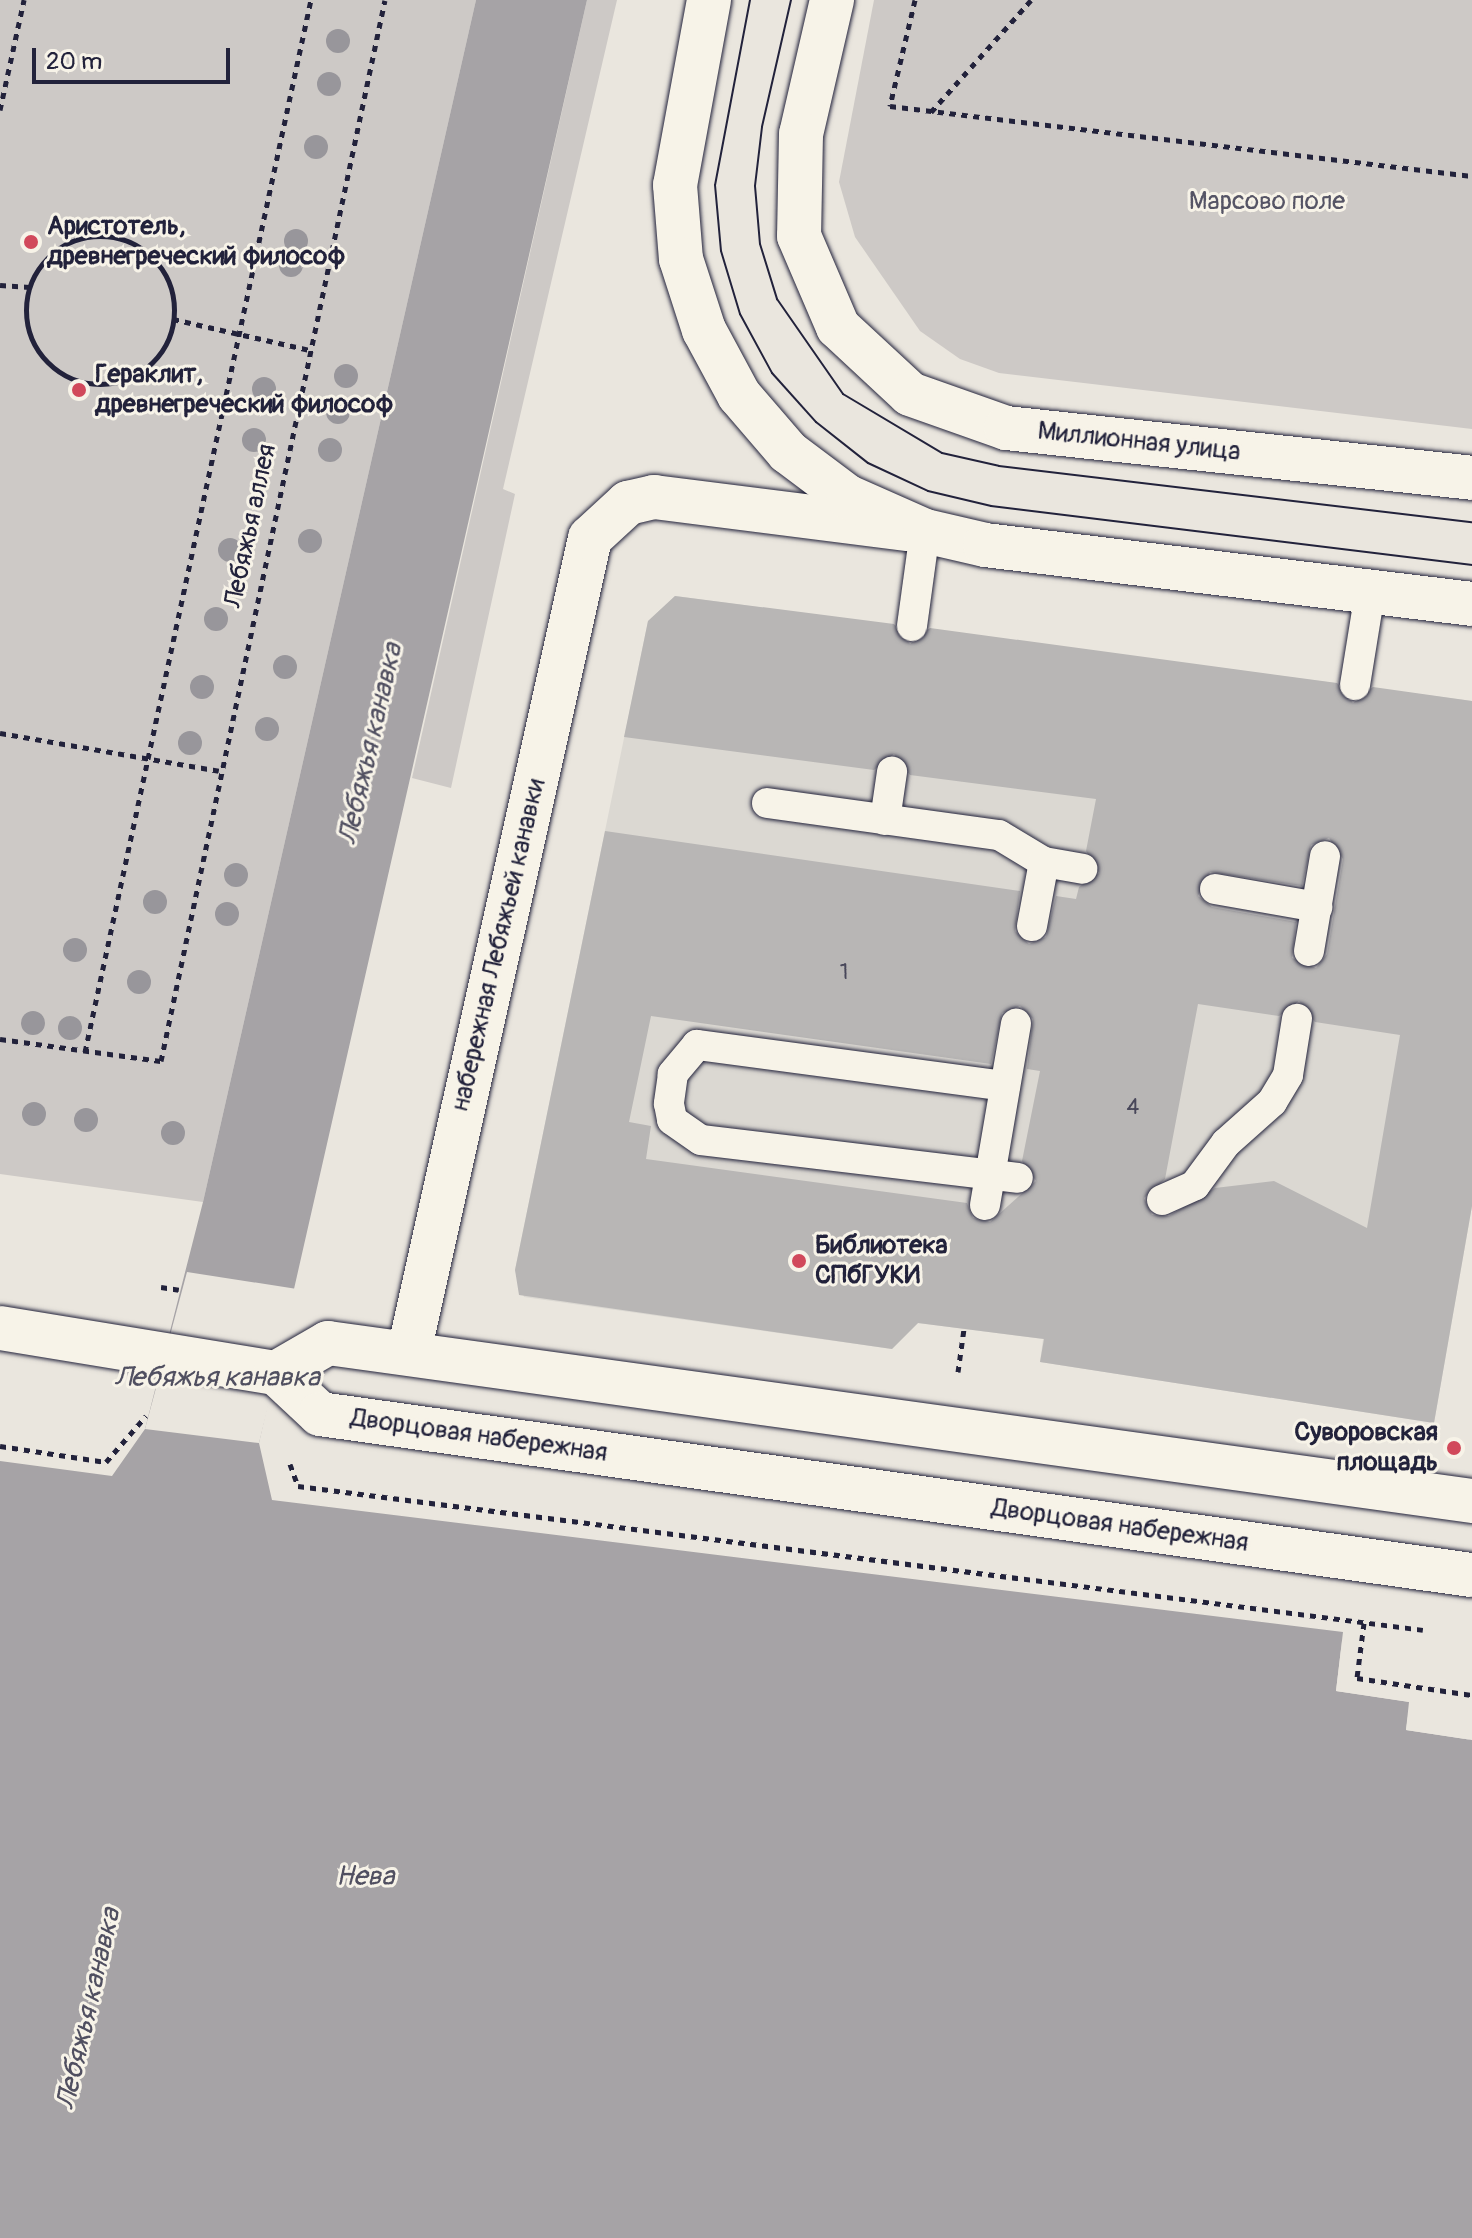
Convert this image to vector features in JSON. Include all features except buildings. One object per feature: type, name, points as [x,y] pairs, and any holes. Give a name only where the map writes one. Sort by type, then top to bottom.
[{"type":"main road","points":[[709,0],[675,185],[681,259],[704,330],[739,395],[788,452],[848,497],[925,531],[1472,604]]},
{"type":"main road","name":"Миллионная улица","points":[[832,0],[795,186],[799,236],[838,327],[910,394],[1006,428],[1472,478]]},
{"type":"main road","name":"набережная Лебяжьей канавки","points":[[409,1352],[590,538],[628,503],[654,497],[925,531]]},
{"type":"main road","points":[[14,1334],[276,1373],[328,1343],[409,1352],[1472,1501]]},
{"type":"main road","name":"Дворцовая набережная","points":[[276,1373],[320,1414],[1472,1575]]},
{"type":"lane","points":[[912,626],[925,531]]},
{"type":"lane","points":[[1355,685],[1370,592]]},
{"type":"lane","points":[[885,820],[892,772]]},
{"type":"lane","points":[[767,803],[999,835],[1044,862],[1082,869]]},
{"type":"lane","points":[[1309,951],[1325,856]]},
{"type":"lane","points":[[1032,926],[1044,862]]},
{"type":"lane","points":[[1215,889],[1317,907]]},
{"type":"lane","points":[[1162,1200],[1195,1185],[1226,1143],[1272,1102],[1288,1075],[1297,1019]]},
{"type":"lane","points":[[985,1205],[1004,1176],[1005,1086],[1016,1024]]},
{"type":"lane","points":[[1004,1176],[701,1140],[672,1120],[673,1074],[697,1045],[1005,1086]]},
{"type":"path","points":[[0,110],[24,0]]},
{"type":"path","points":[[0,1039],[85,1052],[311,0]]},
{"type":"path","name":"Лебяжья аллея","points":[[85,1052],[161,1061],[219,771],[385,0]]},
{"type":"path","points":[[915,0],[890,106],[1472,176]]},
{"type":"path","points":[[931,112],[1031,0]]},
{"type":"path","points":[[116,238],[158,263],[174,299],[173,319],[163,347],[143,371],[84,383],[48,363],[36,346],[25,307],[30,287],[68,243],[116,238]]},
{"type":"path","points":[[0,285],[30,287]]},
{"type":"path","points":[[173,319],[309,350]]},
{"type":"path","points":[[0,733],[219,771]]},
{"type":"path","points":[[161,1287],[179,1290]]},
{"type":"path","points":[[956,1385],[964,1329]]},
{"type":"path","points":[[0,1446],[106,1462],[146,1416]]},
{"type":"path","points":[[298,1486],[1441,1632]]},
{"type":"path","points":[[1364,1623],[1357,1678],[1472,1695]]},
{"type":"shaded area","points":[[675,596],[1472,701],[1472,1206],[1434,1423],[1040,1362],[1043,1339],[918,1323],[892,1349],[524,1297],[515,1270],[648,621]]},
{"type":"green space","points":[[0,0],[476,0],[203,1202],[0,1174]]},
{"type":"green space","points":[[587,0],[617,0],[503,489],[515,494],[451,788],[412,778]]},
{"type":"green space","name":"Марсово поле","points":[[874,0],[1472,0],[1472,429],[999,373],[960,359],[920,331],[855,237],[839,182]]},
{"type":"water","name":"Нева","points":[[476,0],[587,0],[259,1443],[272,1500],[1343,1632],[1336,1691],[1410,1702],[1406,1730],[1472,1740],[1472,2238],[0,2238],[0,1461],[112,1476],[145,1429],[203,1202]]},
{"type":"pier","points":[[187,1272],[297,1289],[259,1443],[145,1429]]},
{"type":"pier","points":[[1342,1641],[1340,1688],[1411,1699],[1410,1726],[1472,1740],[1406,1730],[1409,1702],[1336,1691]]},
{"type":"tram line","points":[[750,0],[715,185],[721,251],[740,314],[772,373],[816,422],[868,463],[928,491],[991,506],[1472,565]]},
{"type":"tram line","points":[[791,0],[762,127],[755,186],[760,244],[777,299],[843,394],[942,453],[999,466],[1472,522]]},
{"type":"place","name":"Аристотель, древнегреческий философ","points":[[31,242]]},
{"type":"place","name":"Гераклит, древнегреческий философ","points":[[79,390]]},
{"type":"place","name":"Библиотека СПбГУКИ","points":[[799,1261]]},
{"type":"place","name":"Суворовская площадь","points":[[1454,1448]]},
{"type":"water label","name":"Лебяжья канавка","points":[[371,744]]},
{"type":"water label","name":"Лебяжья канавка","points":[[217,1378]]},
{"type":"water label","name":"Лебяжья канавка","points":[[89,2009]]}]
